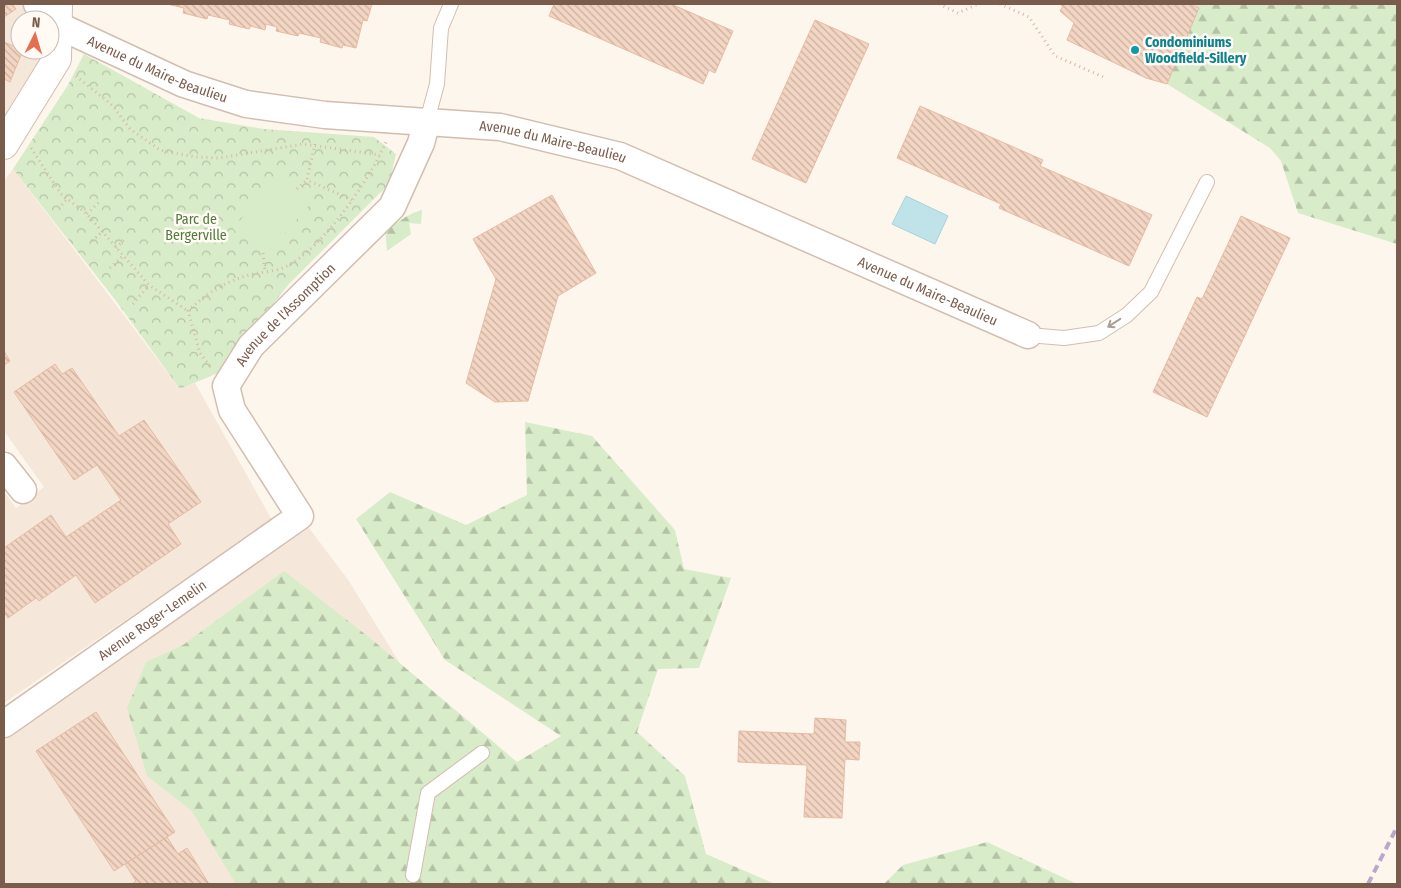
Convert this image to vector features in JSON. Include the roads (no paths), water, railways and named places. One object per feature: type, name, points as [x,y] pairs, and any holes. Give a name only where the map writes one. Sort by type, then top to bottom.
[{"type":"street","points":[[36,4],[49,10]]},
{"type":"street","name":"Avenue du Maire-Beaulieu","points":[[60,15],[184,84],[246,104],[325,115],[500,127],[620,156],[1028,334]]},
{"type":"street","points":[[10,136],[56,60]]},
{"type":"street","name":"Avenue de l'Assomption","points":[[300,516],[232,410],[226,386],[251,346],[392,208],[421,143],[427,121]]},
{"type":"street","points":[[4,466],[22,490]]},
{"type":"street","name":"Avenue Roger-Lemelin","points":[[4,724],[300,516]]},
{"type":"lane","points":[[427,121],[437,84],[441,28],[451,4]]},
{"type":"lane","points":[[1028,334],[1064,338],[1099,333],[1127,315],[1150,292],[1207,182]]},
{"type":"lane","points":[[413,875],[428,794],[482,753]]},
{"type":"water","points":[[906,196],[948,216],[935,244],[892,224]]},
{"type":"railway","points":[[1368,884],[1397,827]]},
{"type":"place","name":"Condominiums Woodfield-Sillery","points":[[1135,50]]},
{"type":"park label","name":"Parc de Bergerville","points":[[196,227]]}]
